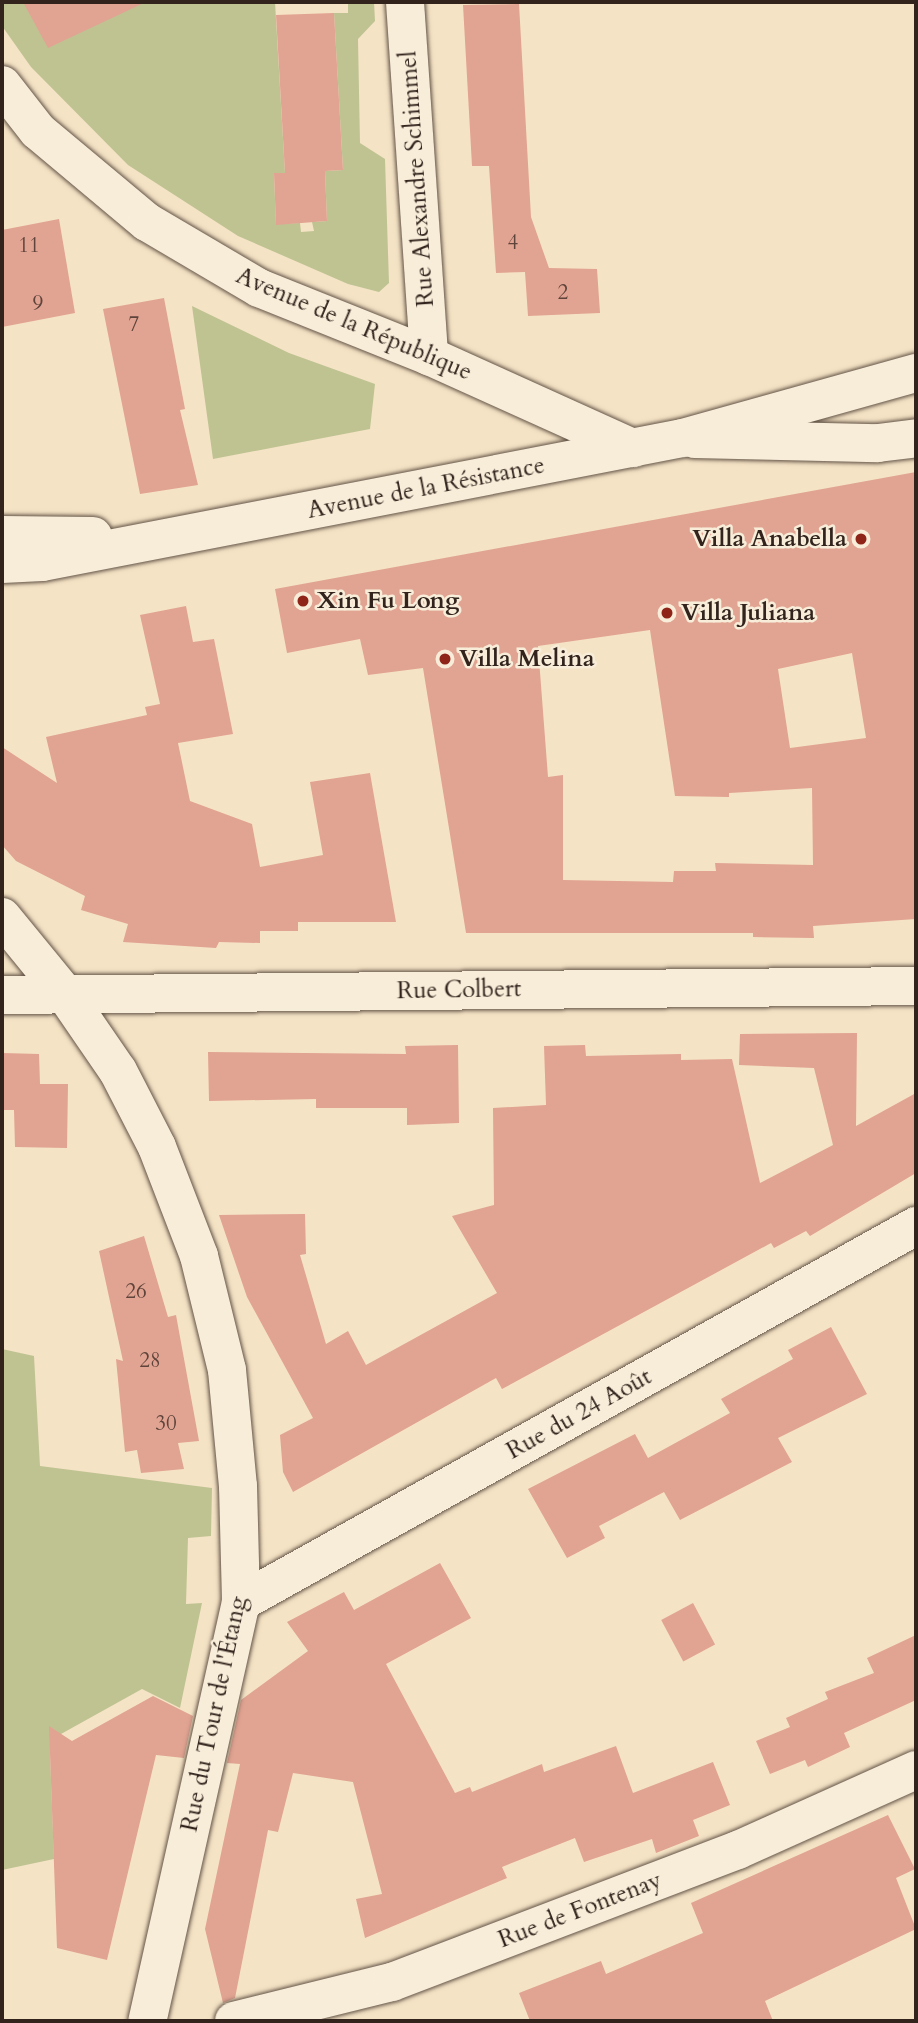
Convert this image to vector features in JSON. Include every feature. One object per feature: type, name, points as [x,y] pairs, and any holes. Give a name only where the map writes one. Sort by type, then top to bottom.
[{"type":"street","name":"Rue Alexandre Schimmel","points":[[405,2],[429,356]]},
{"type":"street","name":"Avenue de la République","points":[[2,85],[38,131],[146,222],[259,288],[429,356],[633,448]]},
{"type":"street","points":[[683,438],[916,373]]},
{"type":"street","name":"Avenue de la Résistance","points":[[2,564],[42,562],[683,438]]},
{"type":"street","points":[[683,438],[878,443],[916,438]]},
{"type":"street","name":"Avenue de la Résistance","points":[[2,535],[169,538]]},
{"type":"street","name":"Rue du Tour de l'Étang","points":[[2,918],[65,994],[118,1071],[156,1147],[199,1256],[227,1370],[238,1486],[241,1602],[146,2021]]},
{"type":"street","name":"Rue Colbert","points":[[2,995],[916,986]]},
{"type":"street","name":"Rue du 24 Août","points":[[241,1602],[916,1226]]},
{"type":"street","name":"Rue de Fontenay","points":[[233,2021],[391,1982],[738,1850],[916,1770]]},
{"type":"green space","points":[[2,2],[275,2],[285,173],[274,174],[276,224],[300,223],[301,232],[314,231],[312,222],[327,221],[325,171],[343,170],[334,13],[348,13],[348,2],[374,2],[375,21],[358,39],[360,143],[385,159],[389,283],[379,292],[348,284],[238,236],[128,165],[31,67],[2,26]]},
{"type":"green space","points":[[192,306],[289,353],[375,384],[370,429],[213,459]]},
{"type":"green space","points":[[2,1349],[34,1356],[40,1466],[212,1488],[211,1536],[188,1538],[186,1604],[202,1603],[180,1708],[142,1689],[61,1734],[50,1753],[54,1859],[2,1870]]},
{"type":"building","points":[[23,2],[146,2],[48,48]]},
{"type":"building","points":[[519,4],[531,217],[549,268],[597,269],[600,313],[528,316],[525,272],[496,273],[489,166],[472,166],[463,5]]},
{"type":"building","points":[[334,13],[343,170],[325,171],[327,221],[276,225],[274,173],[285,173],[276,15]]},
{"type":"building","points":[[59,219],[75,313],[2,327],[2,230]]},
{"type":"building","points":[[164,298],[185,409],[180,410],[198,485],[140,494],[103,309]]},
{"type":"building","points":[[916,472],[916,919],[813,926],[814,938],[753,937],[753,933],[466,933],[423,668],[368,675],[360,639],[287,653],[275,589]],"holes":[[[650,630],[675,796],[729,797],[729,793],[812,788],[813,865],[715,863],[716,871],[674,871],[673,882],[563,880],[563,775],[548,777],[538,646]],[[852,653],[866,738],[790,748],[778,669]]]},
{"type":"building","points":[[186,606],[193,642],[214,639],[233,734],[178,743],[190,801],[252,824],[260,867],[323,855],[310,782],[370,773],[396,922],[298,922],[298,931],[260,931],[260,943],[219,942],[216,948],[123,942],[128,924],[81,910],[85,896],[16,861],[2,845],[2,747],[57,783],[46,737],[147,715],[145,707],[160,704],[140,615]]},
{"type":"building","points":[[857,1033],[856,1126],[916,1093],[916,1173],[810,1236],[806,1231],[774,1248],[771,1243],[502,1389],[496,1378],[293,1492],[283,1472],[280,1435],[313,1418],[247,1297],[219,1215],[305,1214],[306,1254],[300,1255],[326,1344],[348,1331],[366,1365],[497,1293],[452,1216],[494,1205],[493,1108],[546,1105],[544,1046],[585,1045],[586,1056],[681,1054],[681,1060],[732,1059],[760,1183],[833,1145],[814,1068],[739,1065],[740,1034]]},
{"type":"building","points":[[458,1045],[459,1123],[407,1125],[407,1108],[316,1108],[316,1099],[209,1101],[208,1052],[406,1054],[405,1046]]},
{"type":"building","points":[[2,1053],[39,1054],[40,1084],[68,1084],[67,1148],[15,1147],[14,1110],[2,1110]]},
{"type":"building","points":[[144,1236],[168,1317],[176,1315],[199,1441],[178,1443],[184,1469],[141,1473],[137,1450],[125,1452],[116,1359],[123,1361],[99,1251]]},
{"type":"building","points":[[831,1327],[867,1394],[778,1438],[792,1462],[680,1520],[664,1492],[599,1526],[605,1538],[567,1558],[528,1489],[635,1434],[648,1458],[730,1413],[721,1399],[793,1359],[788,1350]]},
{"type":"building","points":[[440,1563],[471,1618],[386,1664],[455,1793],[470,1787],[472,1792],[542,1764],[544,1772],[616,1746],[633,1793],[713,1762],[730,1805],[693,1820],[699,1836],[656,1853],[652,1839],[584,1862],[575,1838],[502,1867],[507,1878],[365,1938],[356,1899],[382,1894],[353,1782],[293,1773],[278,1832],[268,1830],[235,1998],[223,2003],[205,1929],[240,1764],[227,1763],[241,1700],[308,1651],[287,1622],[344,1592],[354,1610]]},
{"type":"building","points":[[693,1603],[715,1644],[683,1661],[661,1620]]},
{"type":"building","points":[[916,1635],[916,1700],[844,1733],[850,1747],[808,1767],[805,1760],[770,1774],[756,1741],[790,1727],[786,1718],[828,1699],[825,1692],[874,1673],[867,1658]]},
{"type":"building","points":[[153,1696],[193,1716],[184,1758],[156,1755],[107,1960],[57,1948],[49,1726],[72,1741]]},
{"type":"building","points":[[888,1815],[915,1869],[896,1878],[916,1929],[765,2001],[773,2021],[530,2021],[519,1993],[601,1961],[606,1974],[703,1933],[691,1903]]},
{"type":"place","name":"Villa Anabella","points":[[861,539]]},
{"type":"place","name":"Xin Fu Long","points":[[303,601]]},
{"type":"place","name":"Villa Juliana","points":[[667,613]]},
{"type":"place","name":"Villa Melina","points":[[445,659]]}]
